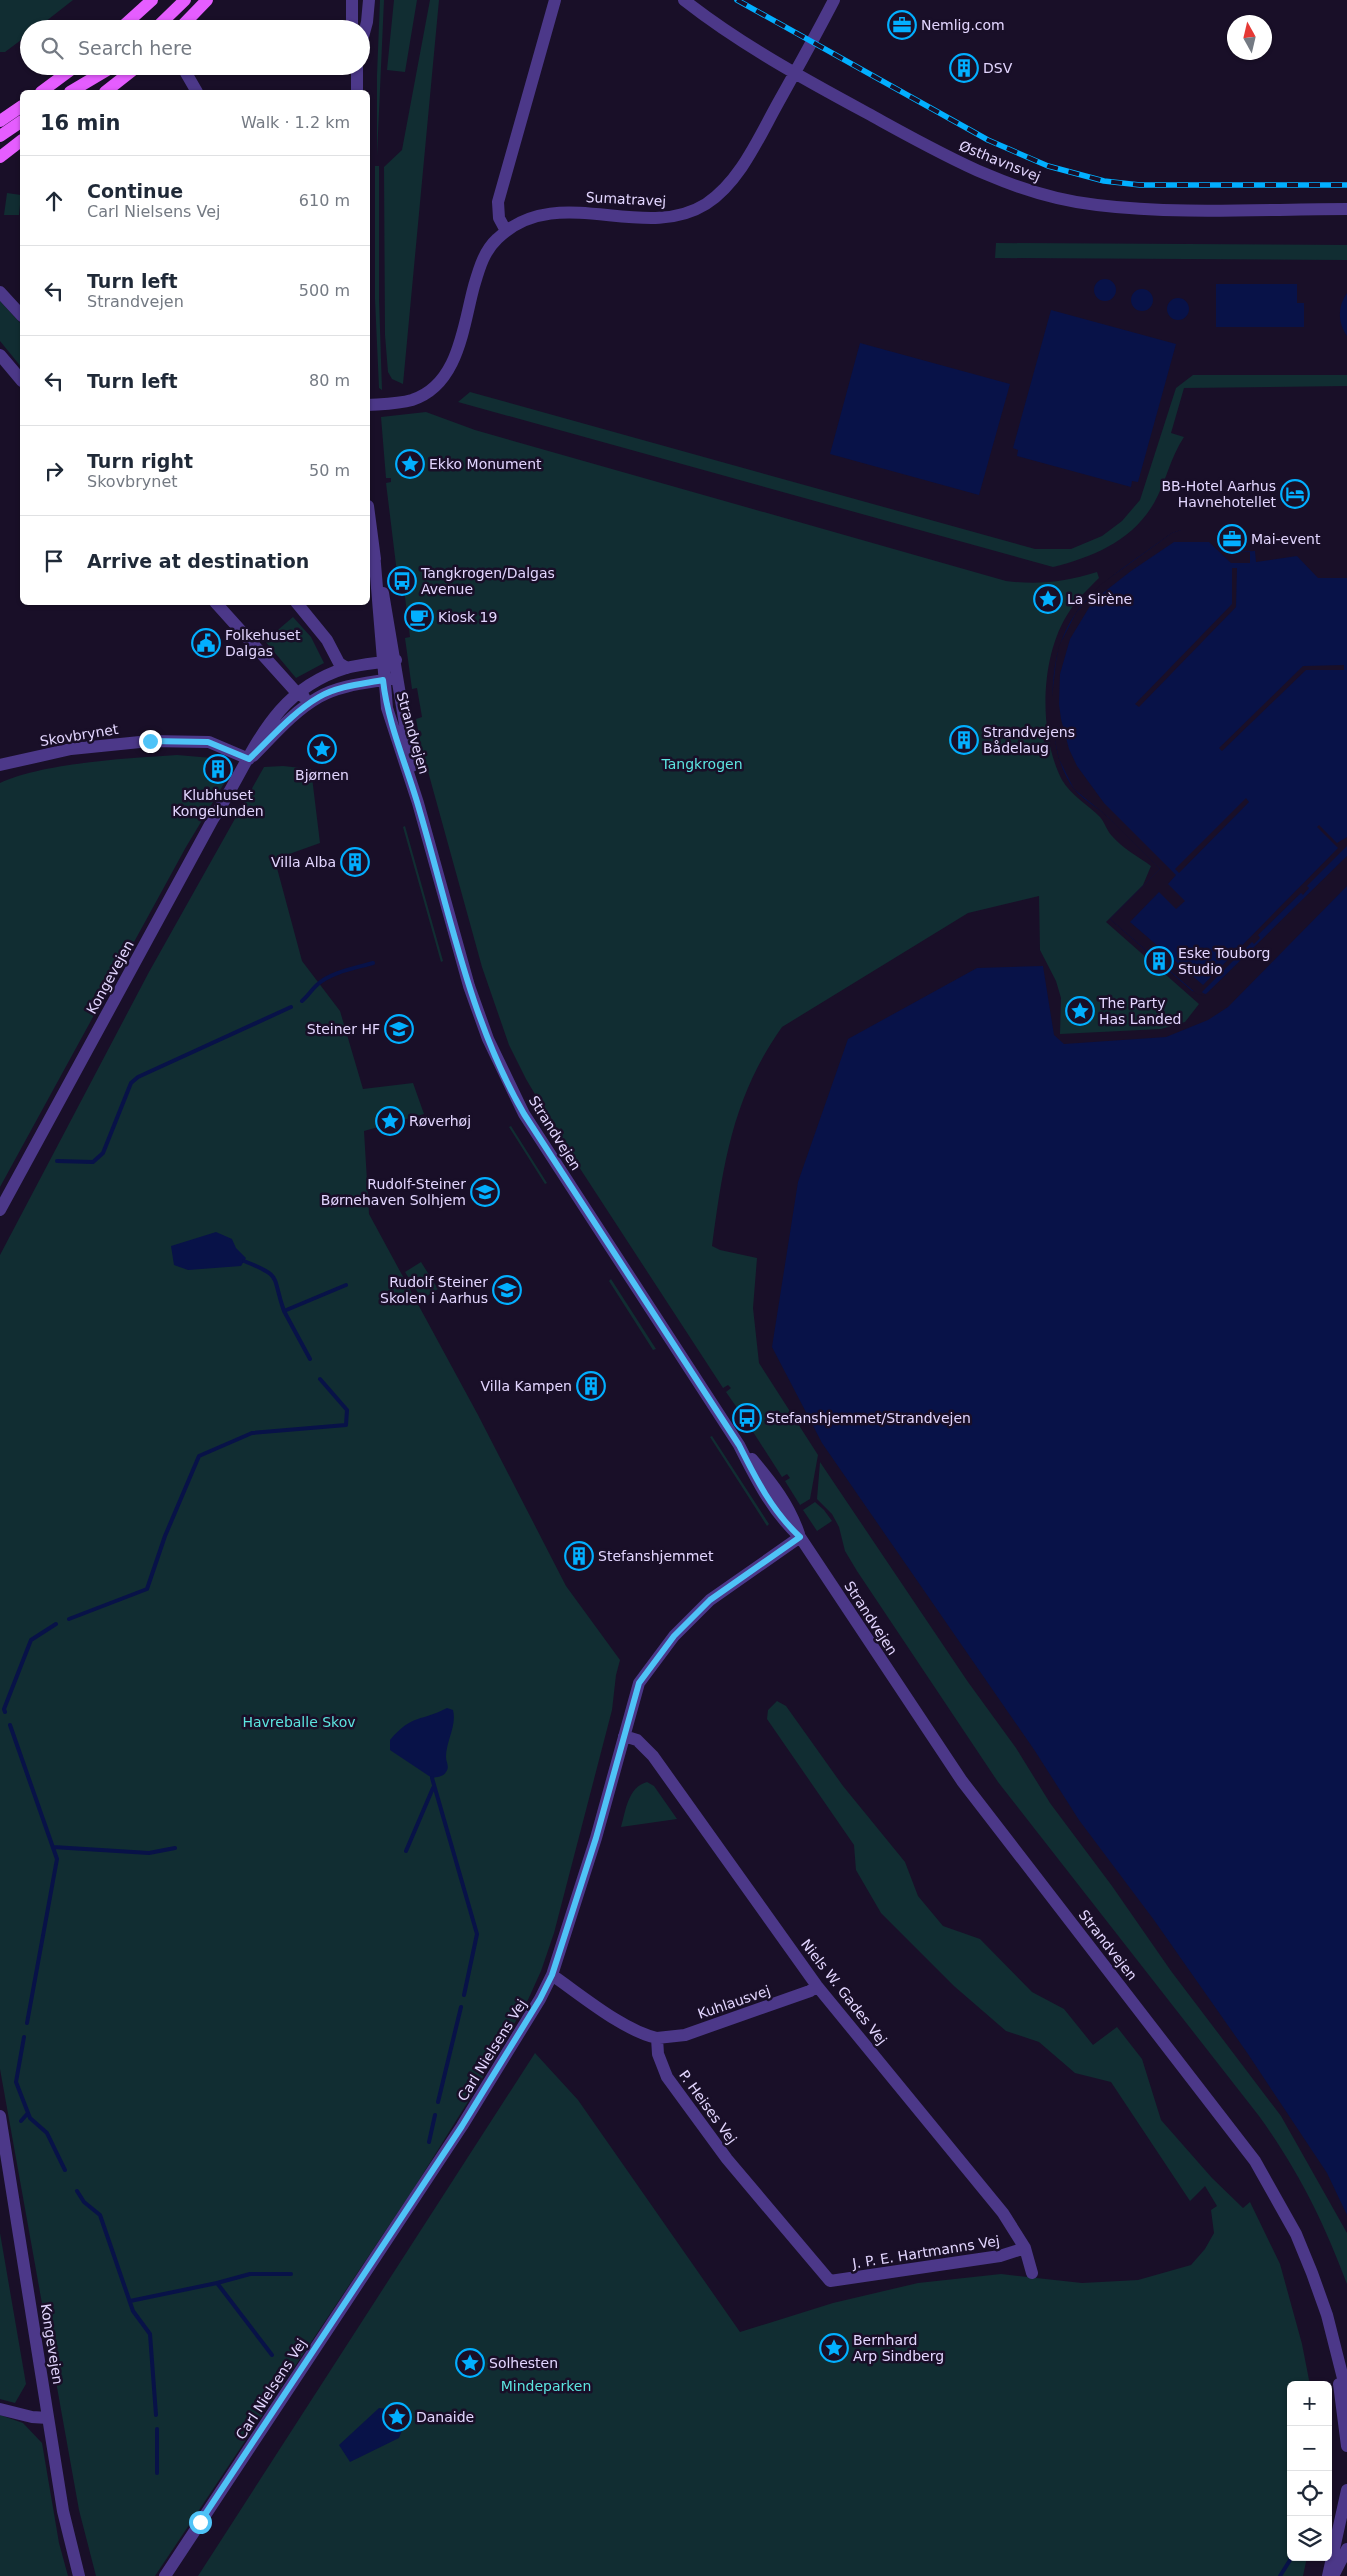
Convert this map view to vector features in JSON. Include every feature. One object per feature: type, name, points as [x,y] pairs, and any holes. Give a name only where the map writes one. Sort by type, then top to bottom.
[{"type":"main road","points":[[130,20],[152,0]]},
{"type":"main road","points":[[165,20],[186,0]]},
{"type":"main road","points":[[188,20],[207,0]]},
{"type":"main road","points":[[44,90],[64,75]]},
{"type":"main road","points":[[73,90],[98,75]]},
{"type":"main road","points":[[84,90],[102,75]]},
{"type":"main road","points":[[108,90],[127,75]]},
{"type":"main road","points":[[0,121],[20,107]]},
{"type":"main road","points":[[0,136],[20,122]]},
{"type":"main road","points":[[1,157],[20,142]]},
{"type":"main road","points":[[1,157],[20,145]]},
{"type":"street","points":[[352,0],[352,20]]},
{"type":"street","points":[[367,20],[369,0]]},
{"type":"street","points":[[506,231],[499,218],[498,202],[555,0]]},
{"type":"street","name":"Østhavnsvej","points":[[684,0],[714,24],[795,73],[968,168],[1027,191],[1096,205],[1173,209],[1347,209]]},
{"type":"street","name":"Sumatravej","points":[[370,405],[413,400],[438,385],[453,361],[485,255],[494,242],[506,231],[526,220],[549,212],[576,211],[658,218],[687,213],[706,204],[725,189],[748,156],[834,0]]},
{"type":"street","points":[[187,75],[196,90]]},
{"type":"street","points":[[357,75],[357,90]]},
{"type":"street","points":[[0,292],[20,314]]},
{"type":"street","points":[[0,355],[20,379]]},
{"type":"street","name":"Strandvejen","points":[[370,521],[387,708],[418,803],[469,986],[488,1039],[507,1082],[524,1114],[559,1169],[739,1445],[759,1484],[782,1520],[800,1537],[962,1781],[1255,2161],[1296,2234],[1312,2273],[1336,2346],[1347,2394]]},
{"type":"street","name":"Strandvejen","points":[[374,552],[396,660],[418,803]]},
{"type":"street","points":[[218,605],[296,693],[304,697],[319,697]]},
{"type":"street","points":[[298,605],[327,640],[339,663],[347,668]]},
{"type":"street","points":[[249,759],[257,740],[272,717],[296,693],[347,668],[396,660]]},
{"type":"street","points":[[249,759],[290,719],[319,697],[345,687],[398,678]]},
{"type":"street","name":"Skovbrynet","points":[[0,765],[71,749],[150,741],[208,742],[249,759]]},
{"type":"street","name":"Kongevejen","points":[[0,1210],[206,832],[249,759]]},
{"type":"street","name":"Carl Nielsens Vej","points":[[165,2576],[462,2126],[526,2023],[552,1975],[597,1833],[639,1683],[674,1636],[710,1600],[800,1537]]},
{"type":"street","name":"Niels W. Gades Vej","points":[[624,1736],[637,1740],[653,1756],[817,1986],[1003,2213],[1024,2248],[1032,2273]]},
{"type":"street","points":[[552,1975],[629,2026],[644,2035],[657,2038]]},
{"type":"street","name":"Kuhlausvej","points":[[657,2038],[685,2035],[810,1991],[817,1986]]},
{"type":"street","name":"P. Heises Vej","points":[[657,2038],[658,2054],[667,2077],[727,2159],[830,2281]]},
{"type":"street","name":"Kongevejen","points":[[0,2116],[63,2511],[79,2576]]},
{"type":"street","name":"J. P. E. Hartmanns Vej","points":[[830,2281],[1000,2256],[1024,2248]]},
{"type":"street","points":[[1336,2346],[1347,2446]]},
{"type":"street","points":[[0,2409],[32,2417],[48,2418]]},
{"type":"street","points":[[1328,2576],[1347,2490]]},
{"type":"street","points":[[1333,2576],[1347,2549]]},
{"type":"green space","points":[[0,0],[73,0],[47,20],[20,20],[20,41],[5,52],[0,52]]},
{"type":"green space","points":[[380,0],[384,0],[377,156],[377,75]]},
{"type":"green space","points":[[394,0],[417,0],[405,72],[387,70]]},
{"type":"green space","points":[[430,0],[439,0],[403,384],[392,379],[388,372],[385,335],[384,167],[402,150]]},
{"type":"green space","points":[[375,166],[379,166],[379,299],[382,390],[379,388],[375,299]]},
{"type":"green space","points":[[7,193],[20,195],[19,215],[4,215]]},
{"type":"green space","points":[[996,243],[1347,245],[1347,260],[995,258]]},
{"type":"green space","points":[[0,301],[20,323],[20,366],[0,341]]},
{"type":"green space","points":[[1193,375],[1347,375],[1347,386],[1184,388],[1171,433],[1184,437],[1175,453],[1158,495],[1145,516],[1135,528],[1110,546],[1083,558],[1053,567],[458,402],[470,392],[1035,549],[1071,549],[1102,536],[1122,521],[1140,500],[1176,388]]},
{"type":"green space","name":"Tangkrogen","points":[[426,412],[475,430],[1006,581],[1052,582],[1097,572],[1099,578],[1079,598],[1069,612],[1059,630],[1052,650],[1046,695],[1046,718],[1049,740],[1054,761],[1066,785],[1100,817],[1116,840],[1151,866],[1143,885],[1106,922],[1199,1004],[1185,1022],[1161,1029],[1060,1034],[1061,998],[1056,981],[1040,950],[1039,896],[968,913],[782,1027],[765,1053],[741,1105],[726,1159],[712,1246],[720,1250],[757,1258],[753,1308],[759,1363],[818,1455],[810,1499],[800,1505],[785,1481],[790,1478],[787,1474],[782,1477],[748,1424],[752,1421],[746,1412],[742,1415],[726,1392],[731,1388],[728,1385],[723,1388],[566,1147],[526,1079],[509,1045],[482,967],[421,746],[416,719],[422,717],[417,688],[412,689],[405,638],[410,637],[402,573],[397,573],[386,483],[391,482],[391,478],[386,478],[381,417]]},
{"type":"green space","points":[[293,617],[311,637],[324,663],[296,678],[265,641]]},
{"type":"green space","points":[[177,755],[212,758],[234,767],[186,847],[0,1187],[0,783],[18,776],[62,766]]},
{"type":"green space","name":"Havreballe Skov","points":[[283,766],[311,769],[320,843],[292,853],[277,868],[302,961],[340,1011],[363,1089],[413,1083],[424,1114],[364,1131],[369,1214],[478,1415],[566,1586],[620,1660],[616,1675],[612,1710],[554,1933],[541,1971],[527,2002],[416,2185],[155,2576],[96,2576],[79,2510],[0,2069],[0,1255],[149,972],[264,767]]},
{"type":"green space","points":[[405,826],[443,961],[441,962],[403,827]]},
{"type":"green space","points":[[511,1126],[547,1183],[545,1184],[509,1127]]},
{"type":"green space","points":[[421,1262],[438,1289],[422,1299],[405,1272]]},
{"type":"green space","points":[[611,1279],[656,1349],[653,1350],[609,1281]]},
{"type":"green space","points":[[712,1436],[769,1524],[767,1526],[710,1437]]},
{"type":"green space","points":[[820,1462],[968,1682],[1016,1748],[1050,1803],[1112,1886],[1171,1971],[1281,2116],[1347,2233],[1347,2284],[1329,2239],[1309,2197],[1273,2136],[998,1782],[857,1571],[845,1551],[839,1527],[832,1514],[817,1499]]},
{"type":"green space","points":[[815,1502],[832,1521],[817,1531],[803,1510]]},
{"type":"green space","name":"Mindeparken","points":[[777,1701],[786,1706],[843,1786],[905,1862],[918,1896],[943,1926],[980,1939],[1032,1992],[1064,2009],[1093,2045],[1117,2027],[1142,2059],[1161,2120],[1212,2178],[1243,2208],[1250,2202],[1280,2264],[1302,2344],[1309,2381],[1287,2381],[1287,2561],[1306,2561],[1303,2576],[198,2576],[535,2053],[578,2100],[740,2332],[833,2303],[918,2283],[1001,2274],[1082,2283],[1138,2280],[1191,2265],[1205,2249],[1214,2233],[1211,2210],[1217,2206],[1205,2186],[1190,2201],[1111,2082],[1075,2073],[1039,2042],[1006,2031],[954,1986],[881,1913],[856,1870],[854,1845],[767,1719],[768,1710]]},
{"type":"green space","points":[[647,1782],[654,1786],[677,1819],[621,1827],[626,1807],[632,1794]]},
{"type":"green space","points":[[0,2233],[26,2384],[15,2403],[0,2399]]},
{"type":"green space","points":[[0,2415],[23,2423],[42,2443],[59,2543],[68,2576],[0,2576]]},
{"type":"shaded area","points":[[1105,279],[1113,282],[1116,290],[1113,298],[1105,301],[1097,298],[1094,290],[1097,282]]},
{"type":"shaded area","points":[[1216,284],[1297,284],[1297,303],[1304,303],[1304,327],[1216,327]]},
{"type":"shaded area","points":[[1142,289],[1150,292],[1153,300],[1150,308],[1142,311],[1134,308],[1131,300],[1134,292]]},
{"type":"shaded area","points":[[1347,293],[1347,336],[1340,320],[1340,309]]},
{"type":"shaded area","points":[[1178,298],[1188,305],[1189,309],[1182,319],[1178,320],[1168,313],[1167,309],[1174,299]]},
{"type":"shaded area","points":[[1051,310],[1176,344],[1138,482],[1132,481],[1131,487],[1017,456],[1018,450],[1013,448]]},
{"type":"shaded area","points":[[860,343],[1010,384],[979,495],[830,454]]},
{"type":"shaded area","points":[[1181,530],[1214,530],[1236,552],[1255,551],[1256,562],[1297,556],[1318,578],[1347,578],[1347,856],[1206,994],[1192,991],[1110,919],[1160,869],[1109,818],[1074,789],[1060,762],[1053,723],[1054,678],[1059,649],[1069,625],[1082,605],[1121,569],[1172,533]]},
{"type":"shaded area","points":[[1347,886],[1347,2215],[1327,2173],[1248,2054],[1154,1920],[1079,1820],[1035,1751],[822,1443],[772,1347],[798,1182],[848,1039],[977,968],[1043,966],[1054,1035],[1064,1044],[1166,1037],[1208,1020],[1228,1007]]},
{"type":"shaded area","points":[[216,1232],[232,1239],[236,1248],[246,1258],[241,1266],[188,1270],[174,1265],[171,1246]]},
{"type":"shaded area","points":[[447,1708],[453,1710],[454,1716],[453,1728],[446,1751],[448,1768],[443,1775],[432,1778],[390,1750],[390,1740],[398,1731],[411,1722]]},
{"type":"shaded area","points":[[379,2408],[388,2409],[402,2430],[399,2438],[350,2462],[339,2445]]},
{"type":"pier","points":[[1181,530],[1214,530],[1236,552],[1250,552],[1250,563],[1231,563],[1209,542],[1174,542],[1131,571],[1099,596],[1090,606],[1070,639],[1060,674],[1059,704],[1061,719],[1069,749],[1077,766],[1104,803],[1176,875],[1168,884],[1185,901],[1176,909],[1159,892],[1130,922],[1203,985],[1338,848],[1317,827],[1319,825],[1337,843],[1347,837],[1347,846],[1307,886],[1309,888],[1303,895],[1301,893],[1258,935],[1260,938],[1254,944],[1252,942],[1202,992],[1206,996],[1197,994],[1110,919],[1160,869],[1107,816],[1074,789],[1059,759],[1052,726],[1052,697],[1059,646],[1076,613],[1100,585],[1172,533]]},
{"type":"pier","points":[[1232,568],[1237,568],[1236,607],[1139,707],[1135,704],[1232,604]]},
{"type":"pier","points":[[1344,665],[1344,670],[1306,670],[1222,751],[1219,748],[1303,666]]},
{"type":"pier","points":[[1246,798],[1249,802],[1179,873],[1175,869]]},
{"type":"waterway","points":[[302,1001],[318,984],[330,976],[373,963]]},
{"type":"waterway","points":[[57,1161],[93,1162],[103,1153],[131,1083],[138,1077],[291,1007]]},
{"type":"waterway","points":[[244,1261],[271,1274],[274,1278],[284,1311]]},
{"type":"waterway","points":[[310,1359],[284,1311],[346,1285]]},
{"type":"waterway","points":[[69,1619],[147,1589],[165,1536],[199,1456],[252,1433],[346,1425],[347,1410],[320,1379]]},
{"type":"waterway","points":[[5,1712],[4,1709],[31,1640],[56,1624]]},
{"type":"waterway","points":[[10,1725],[57,1859],[27,2023]]},
{"type":"waterway","points":[[432,1778],[477,1934],[464,1995]]},
{"type":"waterway","points":[[406,1851],[433,1788]]},
{"type":"waterway","points":[[53,1847],[149,1853],[175,1848]]},
{"type":"waterway","points":[[438,2102],[461,2007]]},
{"type":"waterway","points":[[24,2037],[16,2082],[30,2118],[47,2133],[65,2170]]},
{"type":"waterway","points":[[21,2121],[28,2113]]},
{"type":"waterway","points":[[429,2142],[435,2115]]},
{"type":"waterway","points":[[77,2191],[84,2202],[100,2215],[133,2311],[150,2334],[156,2415]]},
{"type":"waterway","points":[[217,2283],[250,2274],[291,2274]]},
{"type":"waterway","points":[[130,2301],[217,2283],[272,2355]]},
{"type":"waterway","points":[[157,2429],[157,2473]]},
{"type":"waterway","points":[[1280,2576],[1289,2561]]},
{"type":"railway","points":[[737,0],[988,140],[1048,166],[1104,181],[1140,185],[1347,185]]},
{"type":"place","name":"Nemlig.com","points":[[902,25]]},
{"type":"place","name":"DSV","points":[[964,68]]},
{"type":"place","name":"Ekko Monument","points":[[410,464]]},
{"type":"place","name":"BB-Hotel Aarhus Havnehotellet","points":[[1295,494]]},
{"type":"place","name":"Mai-event","points":[[1232,539]]},
{"type":"place","name":"Tangkrogen/Dalgas Avenue","points":[[402,581]]},
{"type":"place","name":"La Sirène","points":[[1048,599]]},
{"type":"place","name":"Kiosk 19","points":[[419,617]]},
{"type":"place","name":"Folkehuset Dalgas","points":[[206,643]]},
{"type":"place","name":"Strandvejens Bådelaug","points":[[964,740]]},
{"type":"place","name":"Bjørnen","points":[[322,749]]},
{"type":"place","name":"Klubhuset Kongelunden","points":[[218,769]]},
{"type":"place","name":"Villa Alba","points":[[355,862]]},
{"type":"place","name":"Eske Touborg Studio","points":[[1159,961]]},
{"type":"place","name":"The Party Has Landed","points":[[1080,1011]]},
{"type":"place","name":"Steiner HF","points":[[399,1029]]},
{"type":"place","name":"Røverhøj","points":[[390,1121]]},
{"type":"place","name":"Rudolf-Steiner Børnehaven Solhjem","points":[[485,1192]]},
{"type":"place","name":"Rudolf Steiner Skolen i Aarhus","points":[[507,1290]]},
{"type":"place","name":"Villa Kampen","points":[[591,1386]]},
{"type":"place","name":"Stefanshjemmet/Strandvejen","points":[[747,1418]]},
{"type":"place","name":"Stefanshjemmet","points":[[579,1556]]},
{"type":"place","name":"Bernhard Arp Sindberg","points":[[834,2348]]},
{"type":"place","name":"Solhesten","points":[[470,2363]]},
{"type":"place","name":"Danaide","points":[[397,2417]]},
{"type":"route","points":[[150,741],[183,740],[208,742],[249,759],[290,719],[319,697],[345,687],[383,680],[387,708],[418,803],[469,986],[488,1039],[518,1104],[739,1445],[759,1484],[782,1520],[800,1537],[710,1600],[674,1636],[639,1683],[596,1838],[552,1975],[540,1999],[462,2126],[200,2522]]}]
